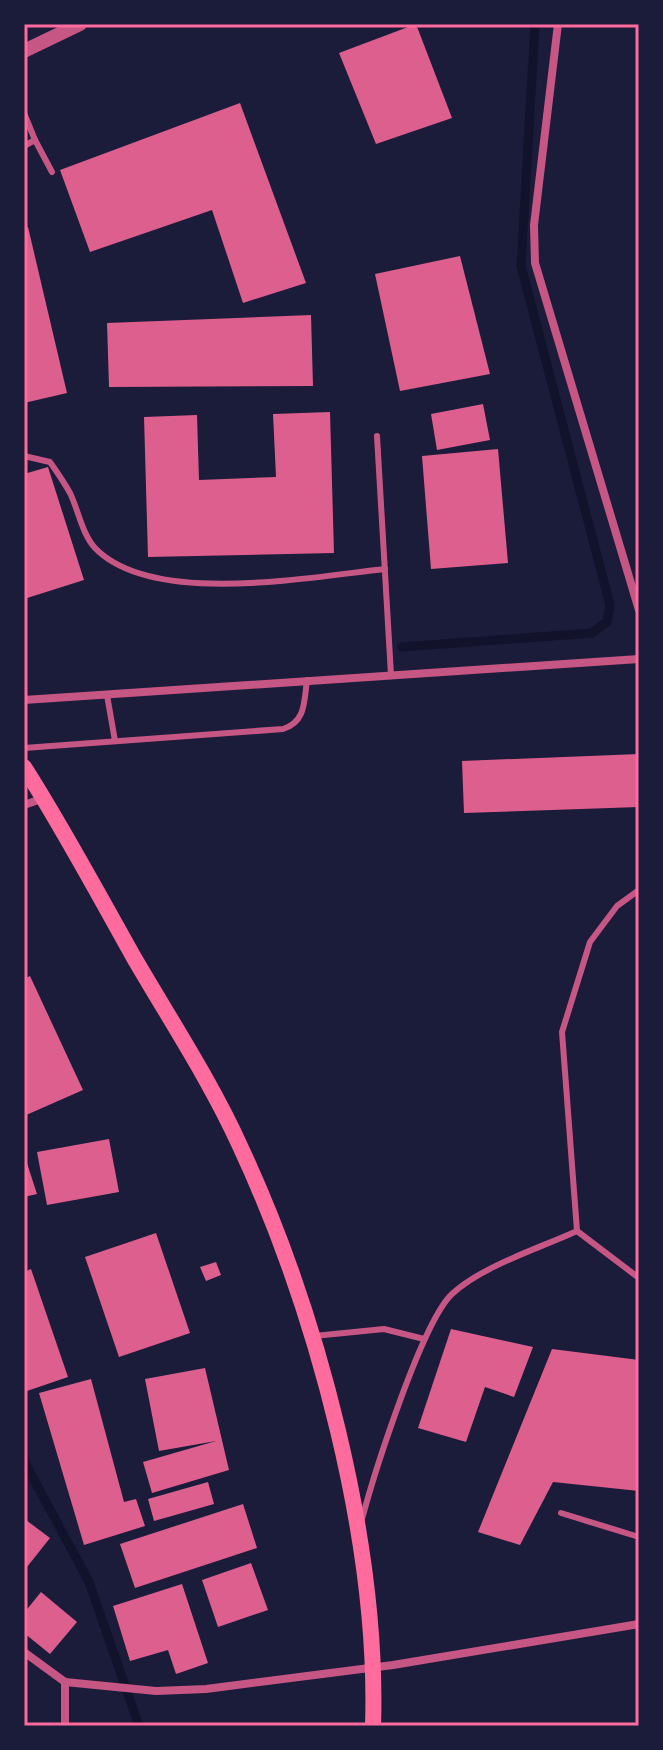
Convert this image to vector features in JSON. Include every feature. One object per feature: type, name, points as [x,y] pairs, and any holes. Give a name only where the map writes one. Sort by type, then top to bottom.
[{"type":"main road","points":[[24,767],[239,1143],[284,1245],[337,1432],[357,1535],[371,1611],[375,1667],[373,1726]]},
{"type":"street","points":[[24,51],[80,24]]},
{"type":"street","points":[[558,24],[534,225],[535,263],[639,610]]},
{"type":"street","points":[[24,700],[639,659]]},
{"type":"street","points":[[24,805],[44,798]]},
{"type":"street","points":[[24,1652],[65,1682],[148,1691],[206,1689],[375,1667],[639,1624]]},
{"type":"street","points":[[65,1682],[65,1726]]},
{"type":"lane","points":[[24,113],[52,172]]},
{"type":"lane","points":[[24,146],[35,140]]},
{"type":"lane","points":[[377,436],[391,675]]},
{"type":"lane","points":[[24,456],[50,462],[69,491],[93,545],[117,567],[176,582],[246,584],[385,569]]},
{"type":"lane","points":[[24,748],[283,729],[295,725],[301,716],[307,680]]},
{"type":"lane","points":[[107,695],[115,741]]},
{"type":"lane","points":[[639,890],[617,906],[590,942],[562,1032],[577,1231],[639,1278]]},
{"type":"lane","points":[[357,1535],[424,1339],[451,1295],[473,1279],[577,1231]]},
{"type":"lane","points":[[311,1337],[384,1329],[424,1339]]},
{"type":"lane","points":[[561,1513],[639,1537]]},
{"type":"building","points":[[416,24],[452,118],[376,144],[339,53]]},
{"type":"building","points":[[240,103],[306,283],[243,303],[212,210],[90,252],[60,170]]},
{"type":"building","points":[[28,227],[67,393],[24,403],[24,228]]},
{"type":"building","points":[[460,256],[490,374],[400,391],[375,274]]},
{"type":"building","points":[[311,315],[313,386],[109,387],[107,323]]},
{"type":"building","points":[[483,404],[490,440],[437,450],[431,414]]},
{"type":"building","points":[[330,412],[334,553],[148,557],[144,417],[197,415],[199,480],[276,477],[273,414]]},
{"type":"building","points":[[498,449],[508,563],[431,569],[422,456]]},
{"type":"building","points":[[48,467],[84,580],[24,599],[24,474]]},
{"type":"building","points":[[639,754],[639,807],[464,813],[462,761]]},
{"type":"building","points":[[30,976],[83,1090],[24,1116],[24,979]]},
{"type":"building","points":[[109,1139],[119,1192],[47,1205],[37,1152]]},
{"type":"building","points":[[24,1154],[37,1194],[24,1197]]},
{"type":"building","points":[[156,1233],[190,1333],[119,1357],[85,1257]]},
{"type":"building","points":[[216,1262],[221,1275],[206,1281],[200,1267]]},
{"type":"building","points":[[31,1269],[68,1377],[24,1392],[24,1272]]},
{"type":"building","points":[[451,1329],[533,1347],[514,1397],[485,1387],[466,1442],[418,1428]]},
{"type":"building","points":[[552,1349],[639,1360],[639,1491],[553,1482],[520,1545],[478,1532]]},
{"type":"building","points":[[205,1368],[229,1470],[152,1493],[143,1462],[216,1441],[159,1451],[145,1379]]},
{"type":"building","points":[[91,1379],[124,1502],[136,1499],[145,1526],[84,1545],[39,1393]]},
{"type":"building","points":[[208,1482],[214,1504],[154,1521],[148,1499]]},
{"type":"building","points":[[243,1504],[257,1548],[135,1588],[120,1544]]},
{"type":"building","points":[[26,1520],[50,1538],[27,1567],[24,1564]]},
{"type":"building","points":[[251,1563],[268,1610],[218,1627],[202,1580]]},
{"type":"building","points":[[182,1584],[208,1663],[176,1674],[168,1650],[130,1661],[113,1606]]},
{"type":"building","points":[[41,1592],[77,1622],[50,1654],[24,1633],[24,1613]]},
{"type":"waterway","points":[[402,647],[592,633],[607,622],[610,605],[521,266],[535,24]]},
{"type":"waterway","points":[[24,1461],[89,1582],[139,1726]]}]
